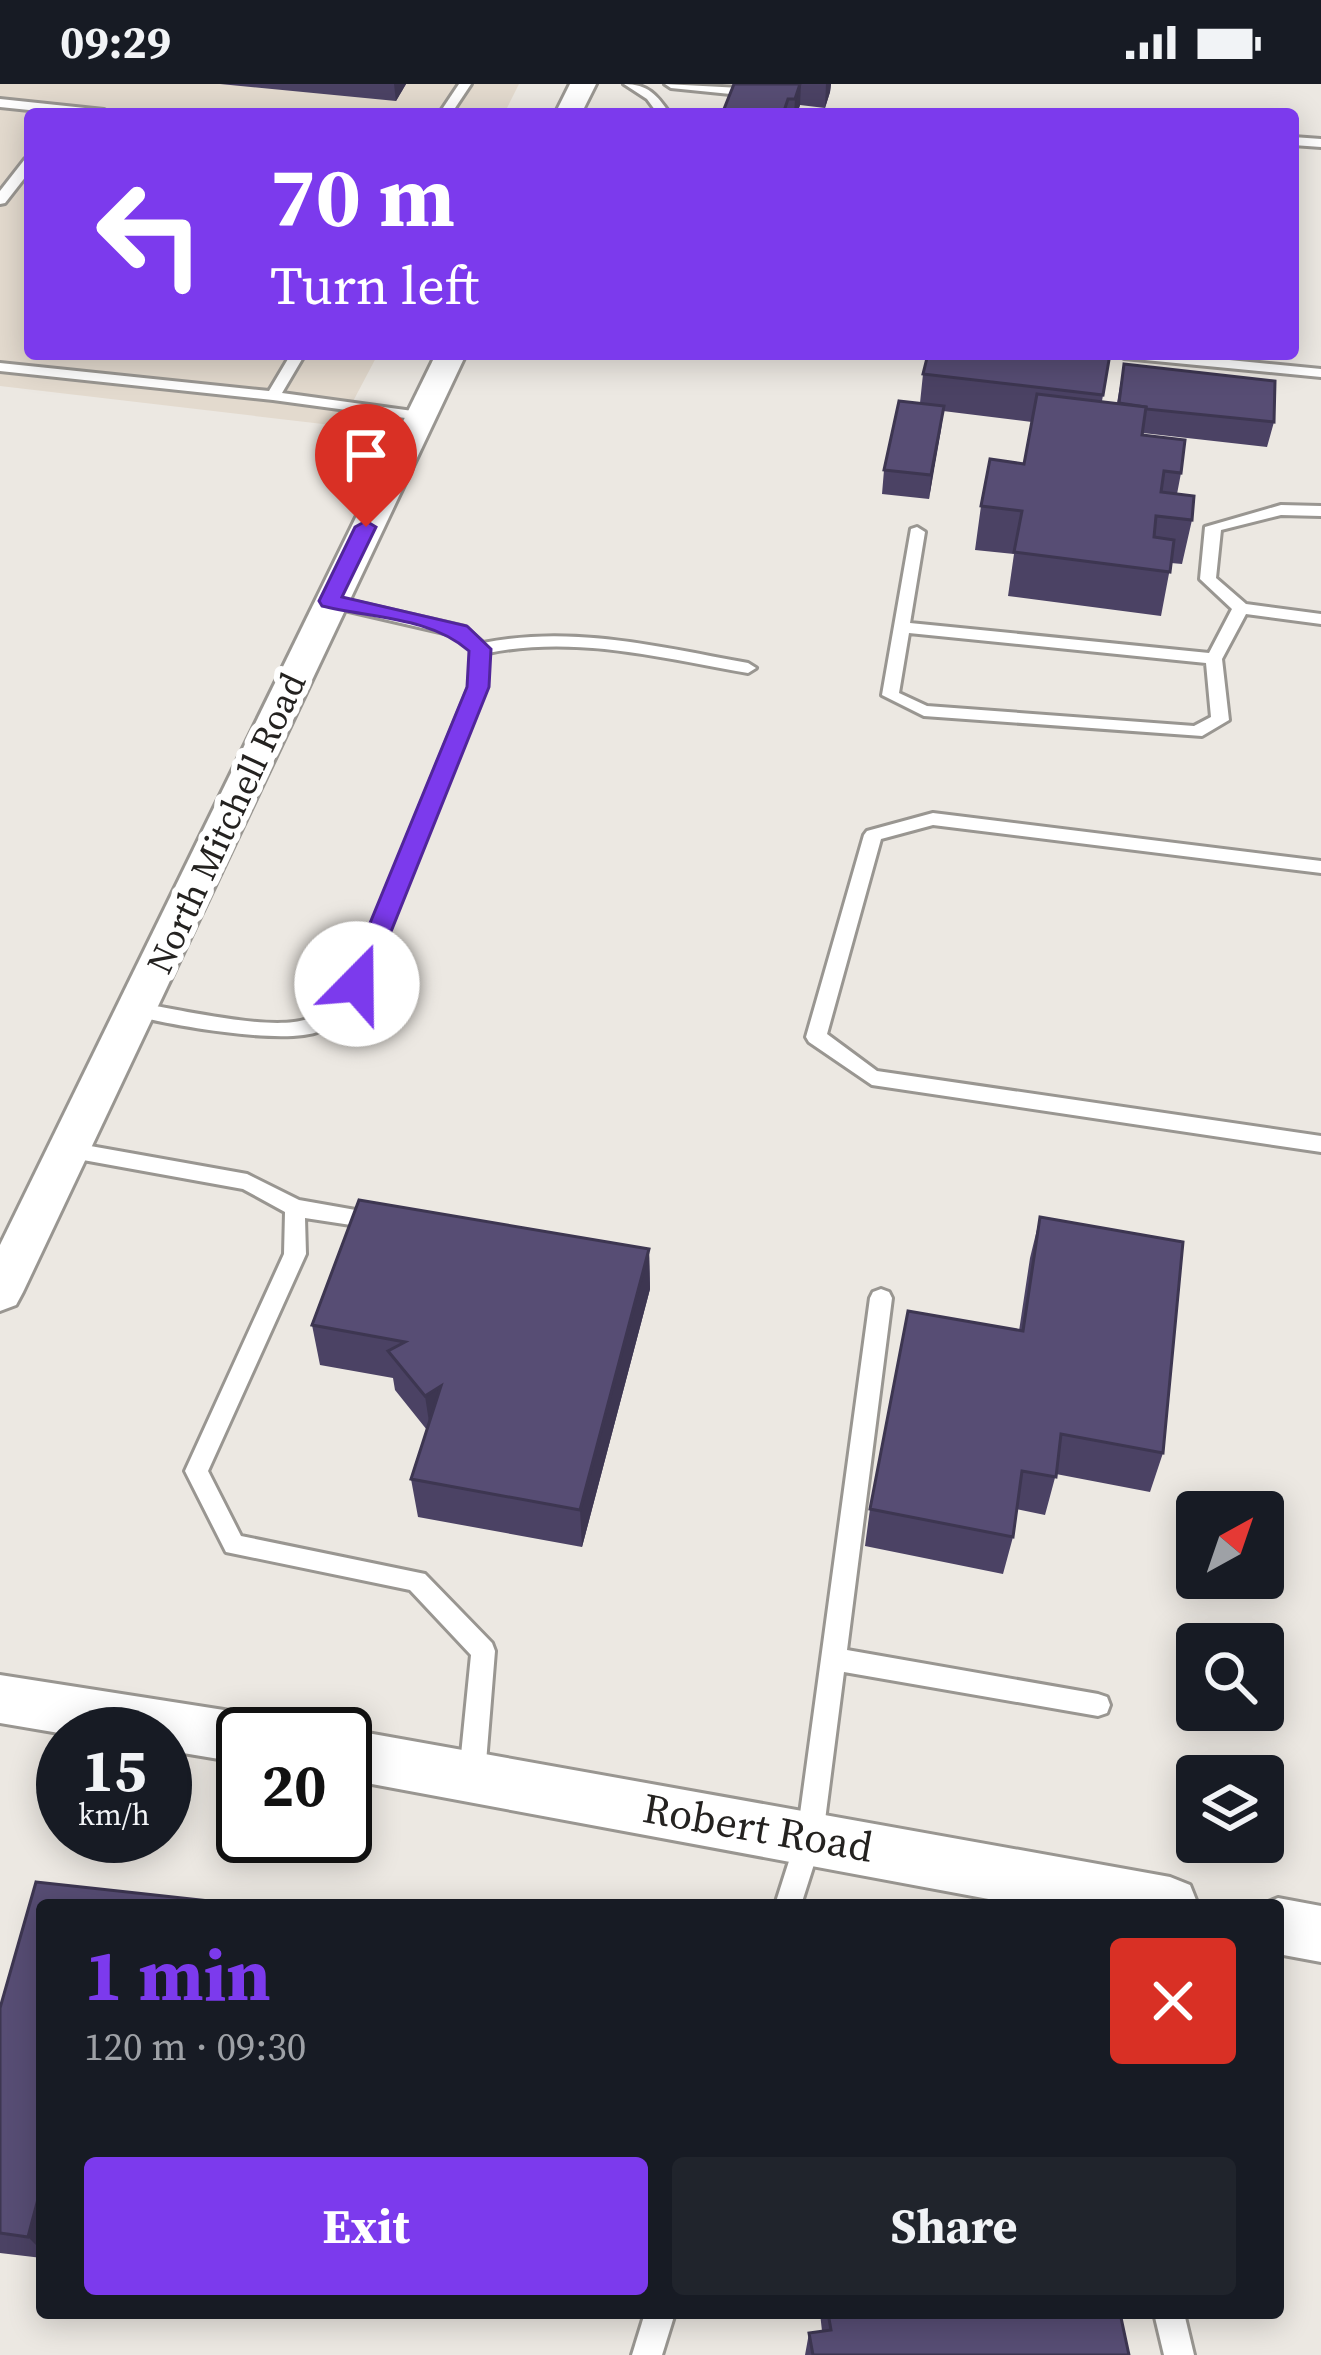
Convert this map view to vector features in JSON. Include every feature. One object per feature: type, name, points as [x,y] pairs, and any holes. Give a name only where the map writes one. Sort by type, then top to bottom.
[{"type":"street","name":"North Mitchell Road","points":[[0,1292],[448,360]]},
{"type":"street","points":[[0,1699],[216,1734]]},
{"type":"street","name":"Robert Road","points":[[372,1758],[1139,1899]]},
{"type":"street","points":[[1284,1927],[1321,1934]]},
{"type":"lane","points":[[630,84],[651,96],[660,108]]},
{"type":"lane","points":[[670,84],[769,94]]},
{"type":"lane","points":[[0,103],[38,108]]},
{"type":"lane","points":[[0,200],[24,170]]},
{"type":"lane","points":[[273,396],[294,360]]},
{"type":"lane","points":[[1186,360],[1321,373]]},
{"type":"lane","points":[[0,368],[420,416]]},
{"type":"lane","points":[[1321,511],[1281,510],[1213,526],[1208,579],[1241,608],[1321,619]]},
{"type":"lane","points":[[917,532],[890,695],[924,712],[1196,732],[1220,720],[1214,659],[1241,608]]},
{"type":"lane","points":[[329,601],[428,621],[459,631],[480,649]]},
{"type":"lane","points":[[902,627],[1214,659]]},
{"type":"lane","points":[[480,649],[520,638],[560,638],[748,668]]},
{"type":"lane","points":[[138,1010],[279,1031],[315,1025],[340,1005],[357,984],[478,687],[480,649]]},
{"type":"lane","points":[[1321,867],[933,819],[873,835],[816,1037],[872,1078],[1321,1144]]},
{"type":"lane","points":[[68,1150],[248,1182],[295,1208],[389,1223]]},
{"type":"lane","points":[[295,1208],[295,1254],[196,1471],[234,1545],[417,1581],[484,1651],[472,1775]]},
{"type":"lane","points":[[790,1899],[810,1836],[881,1298]]},
{"type":"lane","points":[[834,1660],[1098,1705]]},
{"type":"lane","points":[[647,2355],[658,2319]]},
{"type":"lane","points":[[1170,2319],[1179,2355]]},
{"type":"shaded area","points":[[0,84],[519,84],[507,108],[24,108],[24,360],[375,360],[340,426],[0,386]]},
{"type":"building","points":[[734,84],[800,84],[795,99],[788,99],[785,108],[724,108]]},
{"type":"building","points":[[926,360],[1109,360],[1103,395],[923,374]]},
{"type":"building","points":[[1124,364],[1275,381],[1274,422],[1119,403]]},
{"type":"building","points":[[1037,394],[1146,407],[1142,435],[1185,440],[1181,473],[1164,471],[1161,492],[1194,496],[1192,520],[1156,516],[1154,537],[1174,540],[1170,572],[1014,552],[1022,511],[981,506],[990,459],[1024,464]]},
{"type":"building","points":[[899,401],[944,406],[931,475],[884,470]]},
{"type":"building","points":[[359,1200],[649,1249],[580,1510],[411,1479],[441,1386],[425,1396],[388,1351],[405,1342],[312,1325]]},
{"type":"building","points":[[1040,1217],[1183,1242],[1163,1453],[1061,1434],[1056,1477],[1022,1471],[1013,1537],[870,1509],[908,1311],[1023,1331]]},
{"type":"building","points":[[36,1882],[191,1899],[36,1899],[36,2207],[28,2237],[0,2233],[0,2008]]},
{"type":"building","points":[[829,2319],[1121,2319],[1129,2355],[813,2355],[809,2333],[831,2330]]},
{"type":"route","points":[[357,984],[478,687],[480,649],[459,631],[428,621],[329,601],[366,527]]}]
